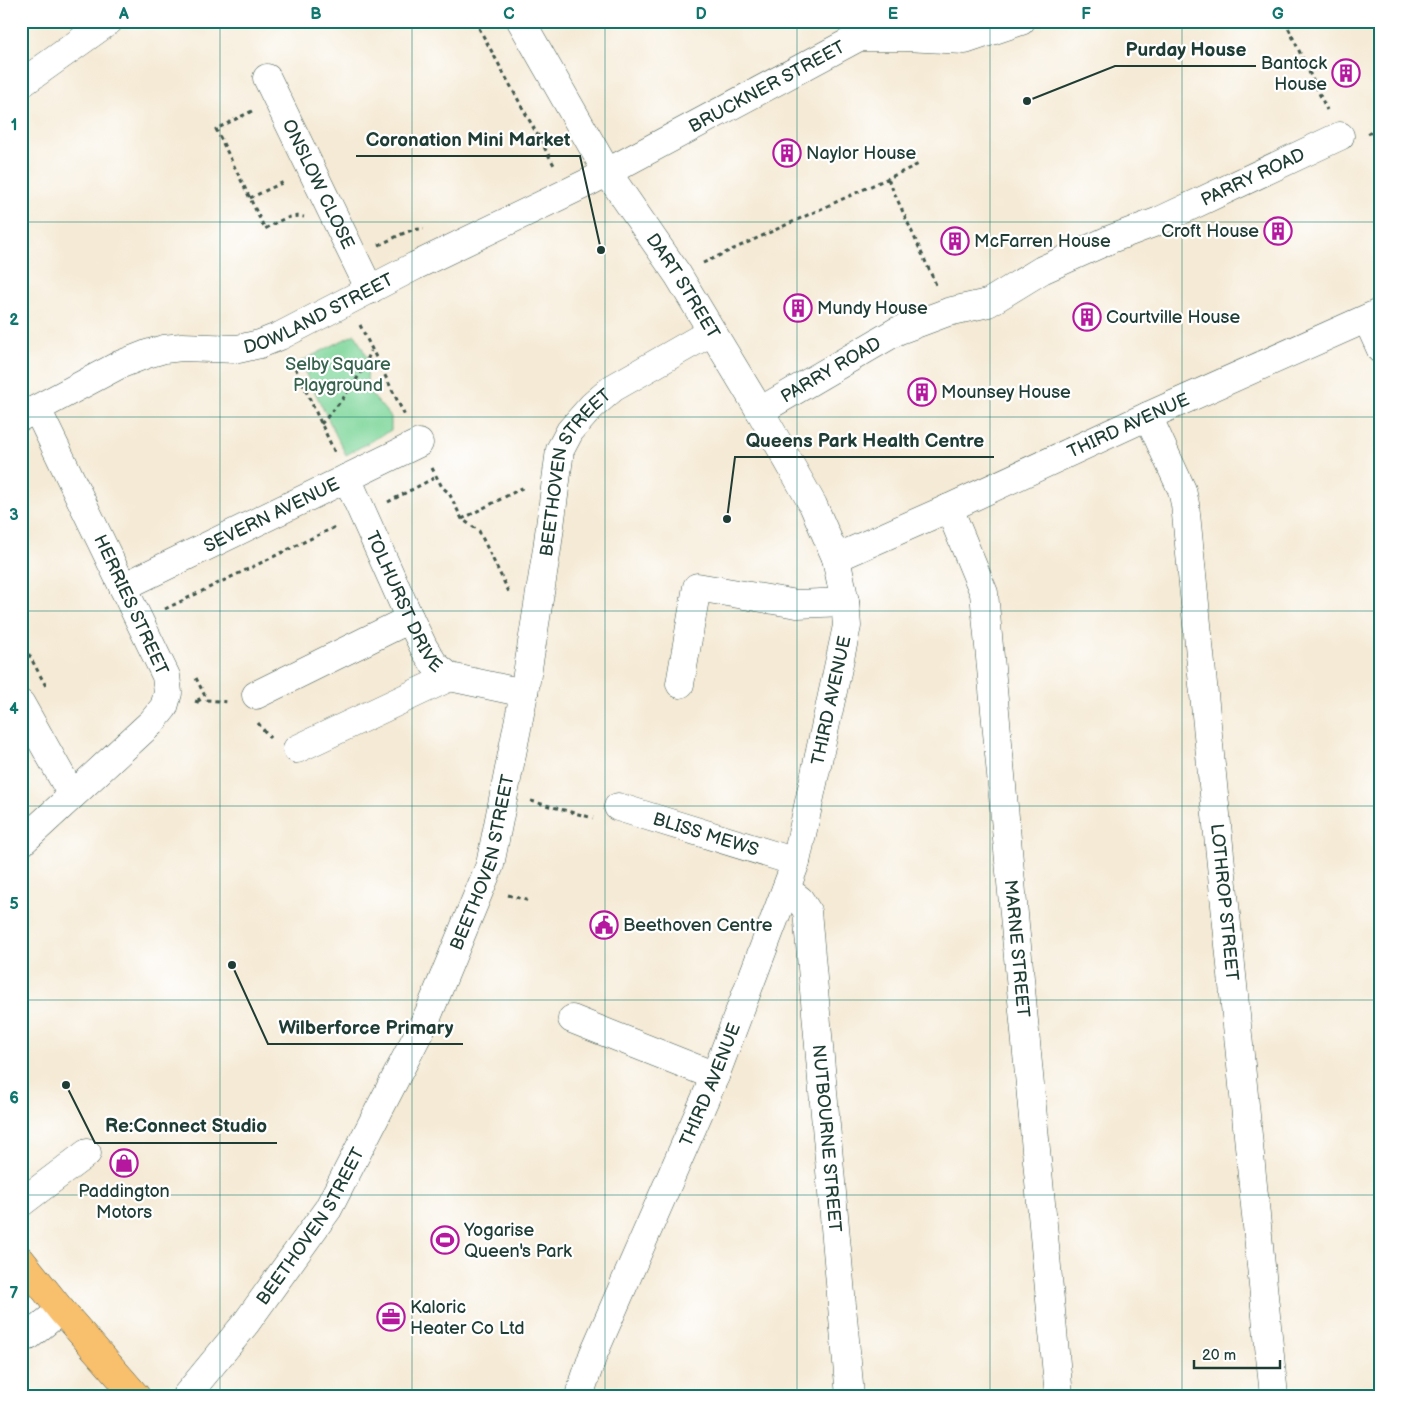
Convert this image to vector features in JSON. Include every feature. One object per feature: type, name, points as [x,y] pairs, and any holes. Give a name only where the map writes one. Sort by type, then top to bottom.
[{"type":"main road","points":[[21,1260],[136,1396]]},
{"type":"street","points":[[21,84],[109,21]]},
{"type":"street","name":"DART STREET","points":[[521,21],[607,172],[678,275],[760,411],[812,505],[836,558]]},
{"type":"street","name":"BRUCKNER STREET","points":[[607,172],[857,29],[905,37],[966,40],[1021,21]]},
{"type":"street","name":"ONSLOW CLOSE","points":[[266,78],[359,295]]},
{"type":"street","name":"PARRY ROAD","points":[[760,411],[897,331],[948,312],[988,303],[1042,270],[1110,239],[1159,221],[1340,136]]},
{"type":"street","name":"DOWLAND STREET","points":[[29,413],[119,365],[147,354],[164,349],[182,347],[238,349],[260,344],[280,336],[424,262],[607,172]]},
{"type":"street","points":[[1374,316],[1381,350]]},
{"type":"street","name":"THIRD AVENUE","points":[[579,1396],[593,1355],[715,1076],[796,862],[847,626],[845,602],[836,558],[1148,416],[1374,316]]},
{"type":"street","name":"BEETHOVEN STREET","points":[[186,1396],[246,1323],[328,1209],[428,1015],[490,865],[524,693],[560,450],[570,431],[592,406],[613,388],[711,332]]},
{"type":"street","name":"HERRIES STREET","points":[[21,842],[152,722],[164,707],[168,693],[166,676],[140,621],[29,413]]},
{"type":"street","name":"LOTHROP STREET","points":[[1148,416],[1182,490],[1185,504],[1274,1396]]},
{"type":"street","name":"SEVERN AVENUE","points":[[123,587],[419,443]]},
{"type":"street","name":"TOLHURST DRIVE","points":[[347,478],[410,619],[434,664],[450,677],[524,693]]},
{"type":"street","name":"MARNE STREET","points":[[948,508],[984,593],[1059,1396]]},
{"type":"street","points":[[680,684],[697,587],[796,604],[845,602]]},
{"type":"street","points":[[255,707],[410,619]]},
{"type":"street","points":[[297,749],[450,677]]},
{"type":"street","points":[[21,704],[72,795]]},
{"type":"street","name":"BLISS MEWS","points":[[618,807],[796,862]]},
{"type":"street","name":"NUTBOURNE STREET","points":[[786,889],[800,900],[807,911],[850,1396]]},
{"type":"street","points":[[572,1019],[715,1076]]},
{"type":"street","points":[[21,1203],[87,1154]]},
{"type":"street","points":[[30,1336],[62,1310]]},
{"type":"path","points":[[475,21],[556,169]]},
{"type":"path","points":[[1285,21],[1340,136]]},
{"type":"path","points":[[232,120],[216,128],[265,229]]},
{"type":"path","points":[[678,275],[919,164]]},
{"type":"path","points":[[888,179],[948,312]]},
{"type":"path","points":[[250,198],[266,190]]},
{"type":"path","points":[[374,248],[407,232],[421,228],[428,229]]},
{"type":"path","points":[[359,295],[372,350],[436,478],[442,488],[449,493],[462,519],[479,532],[512,600]]},
{"type":"path","points":[[280,336],[347,478]]},
{"type":"path","points":[[321,424],[352,388],[372,350]]},
{"type":"path","points":[[462,519],[557,469]]},
{"type":"path","points":[[140,621],[436,478]]},
{"type":"path","points":[[196,677],[207,700]]},
{"type":"path","points":[[168,693],[201,703],[207,700],[255,707],[276,745],[297,749]]},
{"type":"path","points":[[197,695],[201,703]]},
{"type":"path","points":[[528,801],[613,823],[618,807]]},
{"type":"green space","name":"Selby Square Playground","points":[[355,334],[368,359],[367,384],[371,394],[391,417],[391,430],[346,455],[300,362]]},
{"type":"place","name":"Bantock House","points":[[1346,73]]},
{"type":"place","name":"Purday House","points":[[1027,101]]},
{"type":"place","name":"Naylor House","points":[[787,153]]},
{"type":"place","name":"Croft House","points":[[1278,231]]},
{"type":"place","name":"McFarren House","points":[[955,241]]},
{"type":"place","name":"Coronation Mini Market","points":[[601,250]]},
{"type":"place","name":"Mundy House","points":[[798,308]]},
{"type":"place","name":"Courtville House","points":[[1087,317]]},
{"type":"place","name":"Mounsey House","points":[[922,392]]},
{"type":"place","name":"Queens Park Health Centre","points":[[727,519]]},
{"type":"place","name":"Beethoven Centre","points":[[604,925]]},
{"type":"place","name":"Wilberforce Primary","points":[[232,965]]},
{"type":"place","name":"Re:Connect Studio","points":[[66,1085]]},
{"type":"place","name":"Paddington Motors","points":[[124,1163]]},
{"type":"place","name":"Yogarise Queen's Park","points":[[445,1240]]},
{"type":"place","name":"Kaloric Heater Co Ltd","points":[[391,1317]]}]
